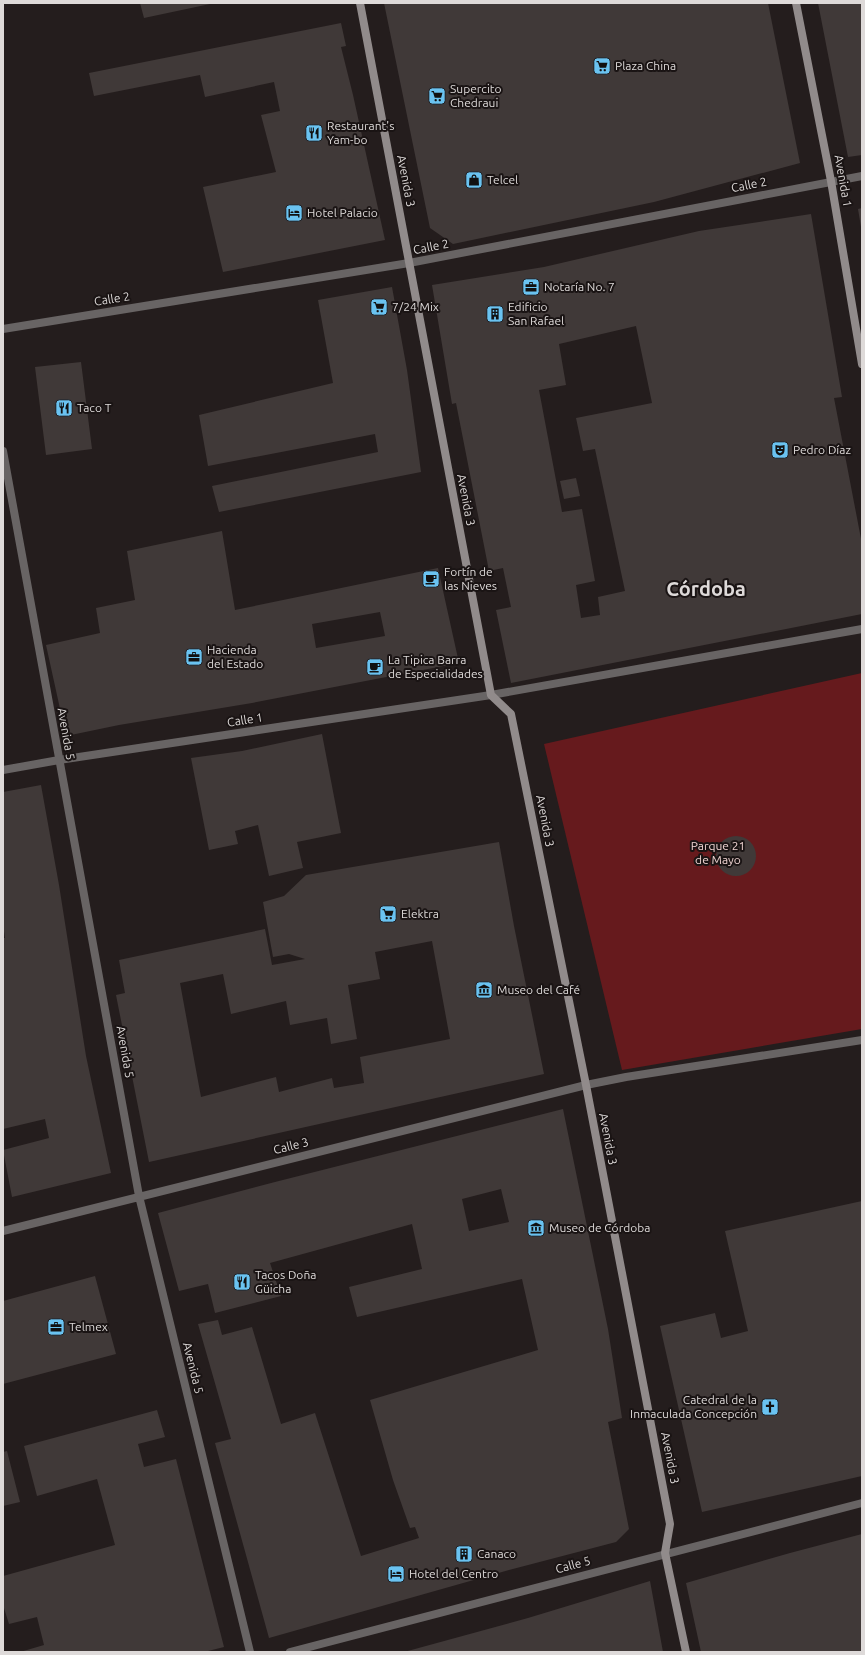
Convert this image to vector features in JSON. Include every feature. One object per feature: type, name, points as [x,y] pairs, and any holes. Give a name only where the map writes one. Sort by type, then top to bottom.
[{"type":"main road","name":"Avenida 3","points":[[360,3],[492,695],[511,714],[586,1085],[670,1524],[665,1553],[686,1652]]},
{"type":"main road","name":"Avenida 1","points":[[796,3],[831,181],[862,364]]},
{"type":"street","name":"Calle 2","points":[[3,329],[409,263],[862,176]]},
{"type":"street","name":"Avenida 5","points":[[3,451],[139,1196],[250,1652]]},
{"type":"street","name":"Calle 1","points":[[3,770],[59,760],[492,695],[862,629]]},
{"type":"street","name":"Calle 3","points":[[3,1230],[626,1076],[862,1040]]},
{"type":"street","name":"Calle 5","points":[[290,1652],[665,1553],[862,1503]]},
{"type":"green space","name":"Parque 21 de Mayo","points":[[862,673],[862,1029],[622,1070],[544,744]]},
{"type":"building","points":[[140,3],[210,3],[210,4],[144,18]]},
{"type":"building","points":[[384,3],[768,3],[800,163],[654,202],[453,244],[430,228]]},
{"type":"building","points":[[818,3],[862,3],[862,155],[848,157]]},
{"type":"building","points":[[341,23],[346,46],[341,47],[385,240],[223,272],[203,187],[276,172],[261,115],[280,111],[274,82],[205,97],[200,75],[94,96],[89,73]]},
{"type":"building","points":[[862,208],[862,227],[861,227],[858,209]]},
{"type":"building","points":[[811,214],[842,397],[834,398],[862,544],[862,614],[511,683],[496,610],[511,607],[503,568],[489,571],[456,403],[452,404],[432,285],[544,267],[699,231]],"holes":[[[636,326],[652,403],[576,418],[583,451],[595,449],[625,591],[598,597],[600,615],[581,618],[576,585],[595,581],[582,509],[562,512],[539,390],[566,385],[559,344]]]},
{"type":"building","points":[[392,287],[407,370],[421,472],[219,512],[212,486],[378,452],[375,434],[208,466],[199,415],[333,383],[318,300]]},
{"type":"building","name":"Taco T","points":[[81,362],[92,449],[46,455],[35,367]]},
{"type":"building","points":[[576,478],[580,496],[564,499],[560,481]]},
{"type":"building","points":[[222,531],[235,610],[438,568],[459,663],[252,703],[119,725],[66,736],[46,645],[100,633],[96,608],[135,600],[127,551]],"holes":[[[380,612],[385,636],[316,648],[312,624]]]},
{"type":"building","points":[[322,734],[341,833],[297,842],[303,868],[269,876],[258,825],[235,831],[238,844],[209,850],[191,758],[242,751]]},
{"type":"building","points":[[41,785],[59,885],[86,1056],[111,1173],[12,1197],[3,1150],[49,1138],[45,1119],[3,1129],[3,938],[5,938],[3,925],[3,792]]},
{"type":"building","points":[[736,836],[750,842],[756,856],[750,870],[736,876],[722,870],[716,856],[722,842]]},
{"type":"building","points":[[499,842],[514,926],[544,1074],[149,1162],[116,995],[125,993],[119,960],[265,929],[272,965],[305,959],[289,954],[273,957],[263,902],[284,896],[306,875]],"holes":[[[432,941],[450,1039],[360,1057],[364,1083],[334,1088],[332,1078],[279,1092],[276,1077],[201,1097],[180,983],[223,974],[231,1014],[286,1001],[290,1025],[327,1018],[331,1044],[357,1039],[348,985],[380,979],[375,952]]]},
{"type":"building","points":[[563,1109],[608,1329],[622,1418],[608,1422],[629,1529],[616,1542],[509,1570],[269,1638],[215,1443],[231,1439],[198,1324],[218,1320],[222,1335],[252,1327],[281,1424],[315,1413],[361,1556],[419,1538],[415,1527],[410,1528],[393,1480],[370,1400],[538,1350],[522,1279],[357,1317],[349,1287],[422,1269],[412,1224],[270,1263],[281,1296],[215,1313],[208,1284],[179,1291],[158,1213]],"holes":[[[501,1189],[509,1222],[469,1231],[462,1199]]]},
{"type":"building","name":"Catedral de la Inmaculada Concepción","points":[[862,1201],[862,1476],[702,1512],[660,1326],[715,1313],[721,1338],[748,1331],[725,1231]]},
{"type":"building","name":"Telmex","points":[[95,1276],[116,1354],[3,1384],[3,1301]]},
{"type":"building","points":[[157,1410],[165,1437],[138,1444],[144,1467],[176,1459],[224,1647],[204,1652],[20,1652],[44,1645],[37,1617],[9,1624],[3,1605],[3,1576],[115,1545],[97,1479],[37,1496],[24,1446]]},
{"type":"building","points":[[7,1451],[20,1502],[3,1506],[3,1452]]},
{"type":"building","points":[[862,1534],[862,1652],[701,1652],[686,1583]]},
{"type":"building","points":[[650,1581],[663,1652],[404,1652],[528,1618]]},
{"type":"place","name":"Plaza China","points":[[602,66]]},
{"type":"place","name":"Supercito Chedraui","points":[[437,96]]},
{"type":"place","name":"Restaurant's Yam-bo","points":[[314,133]]},
{"type":"place","name":"Telcel","points":[[474,180]]},
{"type":"place","name":"Hotel Palacio","points":[[294,213]]},
{"type":"place","name":"Notaría No. 7","points":[[531,287]]},
{"type":"place","name":"7/24 Mix","points":[[379,307]]},
{"type":"place","name":"Edificio San Rafael","points":[[495,314]]},
{"type":"place","name":"Taco T","points":[[64,408]]},
{"type":"place","name":"Pedro Díaz","points":[[780,450]]},
{"type":"place","name":"Fortín de las Nieves","points":[[431,579]]},
{"type":"place","name":"Hacienda del Estado","points":[[194,657]]},
{"type":"place","name":"La Tipica Barra de Especialidades","points":[[375,667]]},
{"type":"place","name":"Elektra","points":[[388,914]]},
{"type":"place","name":"Museo del Café","points":[[484,990]]},
{"type":"place","name":"Museo de Córdoba","points":[[536,1228]]},
{"type":"place","name":"Tacos Doña Güicha","points":[[242,1282]]},
{"type":"place","name":"Telmex","points":[[56,1327]]},
{"type":"place","name":"Catedral de la Inmaculada Concepción","points":[[770,1407]]},
{"type":"place","name":"Canaco","points":[[464,1554]]},
{"type":"place","name":"Hotel del Centro","points":[[396,1574]]},
{"type":"district","name":"Córdoba","points":[[706,589]]}]
